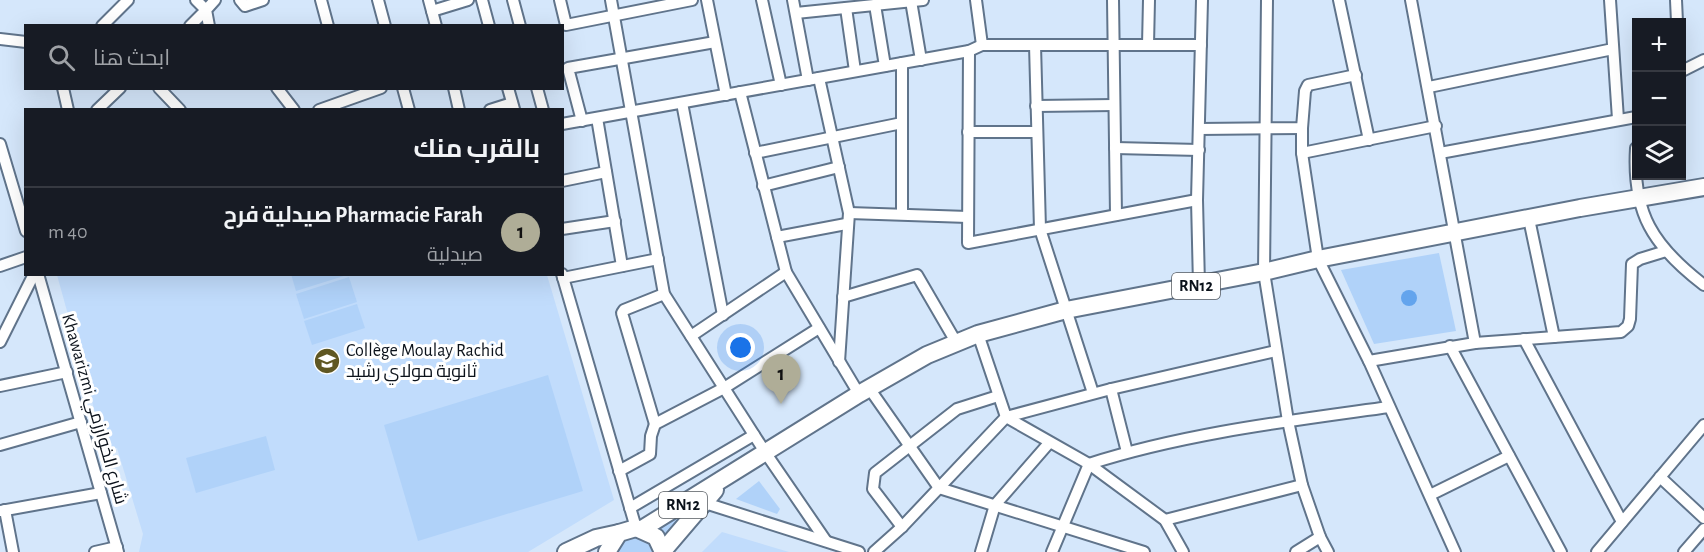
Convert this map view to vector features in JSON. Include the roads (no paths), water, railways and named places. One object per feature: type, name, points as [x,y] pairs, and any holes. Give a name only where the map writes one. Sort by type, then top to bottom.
[{"type":"main road","name":"RN12","points":[[567,552],[596,538],[639,529],[723,480],[864,391],[927,355],[978,334],[1066,310],[1264,272],[1318,259],[1704,187]]},
{"type":"main road","name":"RN12","points":[[639,529],[656,537],[663,552],[723,480]]},
{"type":"main road","points":[[607,552],[619,533]]},
{"type":"street","points":[[104,24],[128,0]]},
{"type":"street","points":[[196,0],[206,10],[209,24]]},
{"type":"street","points":[[192,24],[215,0]]},
{"type":"street","points":[[240,0],[245,6],[263,0]]},
{"type":"street","points":[[321,0],[327,24]]},
{"type":"street","points":[[378,0],[385,24]]},
{"type":"street","points":[[429,0],[435,24]]},
{"type":"street","points":[[432,11],[468,0]]},
{"type":"street","points":[[482,0],[488,24]]},
{"type":"street","points":[[513,0],[519,24]]},
{"type":"street","points":[[560,0],[566,25],[614,15],[637,5],[692,0]]},
{"type":"street","points":[[611,0],[664,294],[765,452],[826,542]]},
{"type":"street","points":[[707,0],[726,95]]},
{"type":"street","points":[[762,0],[781,85]]},
{"type":"street","points":[[793,0],[832,138],[848,218],[839,363]]},
{"type":"street","points":[[796,13],[922,0]]},
{"type":"street","points":[[976,0],[982,45]]},
{"type":"street","points":[[1113,0],[1116,215]]},
{"type":"street","points":[[1148,45],[1149,0]]},
{"type":"street","points":[[1199,285],[1197,200],[1202,0]]},
{"type":"street","points":[[1267,0],[1264,272],[1288,421],[1302,485],[1320,537],[1328,552]]},
{"type":"street","points":[[1340,0],[1370,140]]},
{"type":"street","points":[[1411,0],[1475,343]]},
{"type":"street","points":[[1610,0],[1618,119]]},
{"type":"street","points":[[1676,0],[1677,18]]},
{"type":"street","points":[[911,1],[921,60]]},
{"type":"street","points":[[875,5],[885,66]]},
{"type":"street","points":[[846,8],[855,71]]},
{"type":"street","points":[[0,39],[24,42]]},
{"type":"street","points":[[582,121],[568,69],[716,42]]},
{"type":"street","points":[[564,124],[969,51],[982,45],[1201,45]]},
{"type":"street","points":[[1035,45],[1040,229],[1093,393]]},
{"type":"street","points":[[1429,87],[1613,49]]},
{"type":"street","points":[[969,51],[968,243],[1197,200]]},
{"type":"street","points":[[1686,68],[1704,60]]},
{"type":"street","points":[[902,63],[903,214]]},
{"type":"street","points":[[1356,75],[1308,85],[1302,128],[1302,153],[1318,259],[1369,361],[1455,552]]},
{"type":"street","points":[[63,90],[68,108]]},
{"type":"street","points":[[99,108],[118,90]]},
{"type":"street","points":[[161,90],[178,108]]},
{"type":"street","points":[[279,90],[292,108]]},
{"type":"street","points":[[323,108],[348,94],[370,90]]},
{"type":"street","points":[[405,90],[409,108]]},
{"type":"street","points":[[454,90],[459,108]]},
{"type":"street","points":[[509,90],[513,106]]},
{"type":"street","points":[[538,90],[542,108]]},
{"type":"street","points":[[740,92],[786,272],[839,363],[909,445],[939,488],[1141,552]]},
{"type":"street","points":[[682,103],[723,315]]},
{"type":"street","points":[[1036,106],[1114,105]]},
{"type":"street","points":[[1440,153],[1632,117]]},
{"type":"street","points":[[597,118],[622,266]]},
{"type":"street","points":[[755,153],[902,123]]},
{"type":"street","points":[[1302,153],[1436,126]]},
{"type":"street","points":[[1199,129],[1302,128]]},
{"type":"street","points":[[968,132],[1037,132]]},
{"type":"street","points":[[0,144],[24,224]]},
{"type":"street","points":[[1115,148],[1199,150]]},
{"type":"street","points":[[763,186],[839,167]]},
{"type":"street","points":[[564,181],[606,172]]},
{"type":"street","points":[[1637,180],[1637,198],[1650,229],[1666,251],[1704,285]]},
{"type":"street","points":[[777,237],[848,218],[903,214],[968,217]]},
{"type":"street","points":[[1529,219],[1554,338]]},
{"type":"street","points":[[564,229],[615,221]]},
{"type":"street","points":[[1369,361],[1450,346],[1624,330],[1628,326],[1631,310],[1632,264],[1640,259],[1666,251]]},
{"type":"street","points":[[0,266],[24,258]]},
{"type":"street","points":[[564,276],[658,259]]},
{"type":"street","points":[[691,336],[786,272]]},
{"type":"street","points":[[843,297],[919,275],[956,342]]},
{"type":"street","points":[[0,342],[35,276]]},
{"type":"street","name":"Khawarizmi شارع الخوارزمي","points":[[37,276],[118,550]]},
{"type":"street","points":[[562,276],[630,508],[639,529]]},
{"type":"street","points":[[619,471],[650,454],[651,436],[655,424],[622,313],[624,310],[664,294]]},
{"type":"street","points":[[655,424],[724,388],[819,328]]},
{"type":"street","points":[[978,334],[1006,417],[1089,464],[1165,520],[1183,552]]},
{"type":"street","points":[[1524,339],[1623,522]]},
{"type":"street","points":[[1450,346],[1560,552]]},
{"type":"street","points":[[874,552],[902,527],[1006,417],[1093,393],[1276,351]]},
{"type":"street","points":[[0,386],[67,372]]},
{"type":"street","points":[[1111,389],[1127,452]]},
{"type":"street","points":[[902,527],[874,492],[872,480],[879,469],[957,409],[998,396]]},
{"type":"street","points":[[1052,552],[1089,464],[1127,452],[1288,421],[1389,407]]},
{"type":"street","points":[[0,445],[81,422]]},
{"type":"street","points":[[1598,552],[1704,425]]},
{"type":"street","points":[[630,508],[754,435]]},
{"type":"street","points":[[981,552],[995,505],[1049,443]]},
{"type":"street","points":[[1430,495],[1509,456]]},
{"type":"street","points":[[1660,477],[1704,518]]},
{"type":"street","points":[[1165,520],[1302,485]]},
{"type":"street","points":[[13,552],[2,511],[101,493]]},
{"type":"street","points":[[705,503],[859,552]]},
{"type":"street","points":[[1684,552],[1704,529]]},
{"type":"street","points":[[1296,552],[1320,537]]},
{"type":"street","points":[[95,552],[118,550]]},
{"type":"water","points":[[1409,290],[1415,292],[1417,298],[1415,304],[1409,306],[1403,304],[1401,298],[1403,292]]},
{"type":"place","name":"Collège Moulay Rachid ثانوية مولاي رشيد","points":[[327,361]]},
{"type":"place","name":"Pharmacie Farah صيدلية فرح","points":[[781,404]]}]
